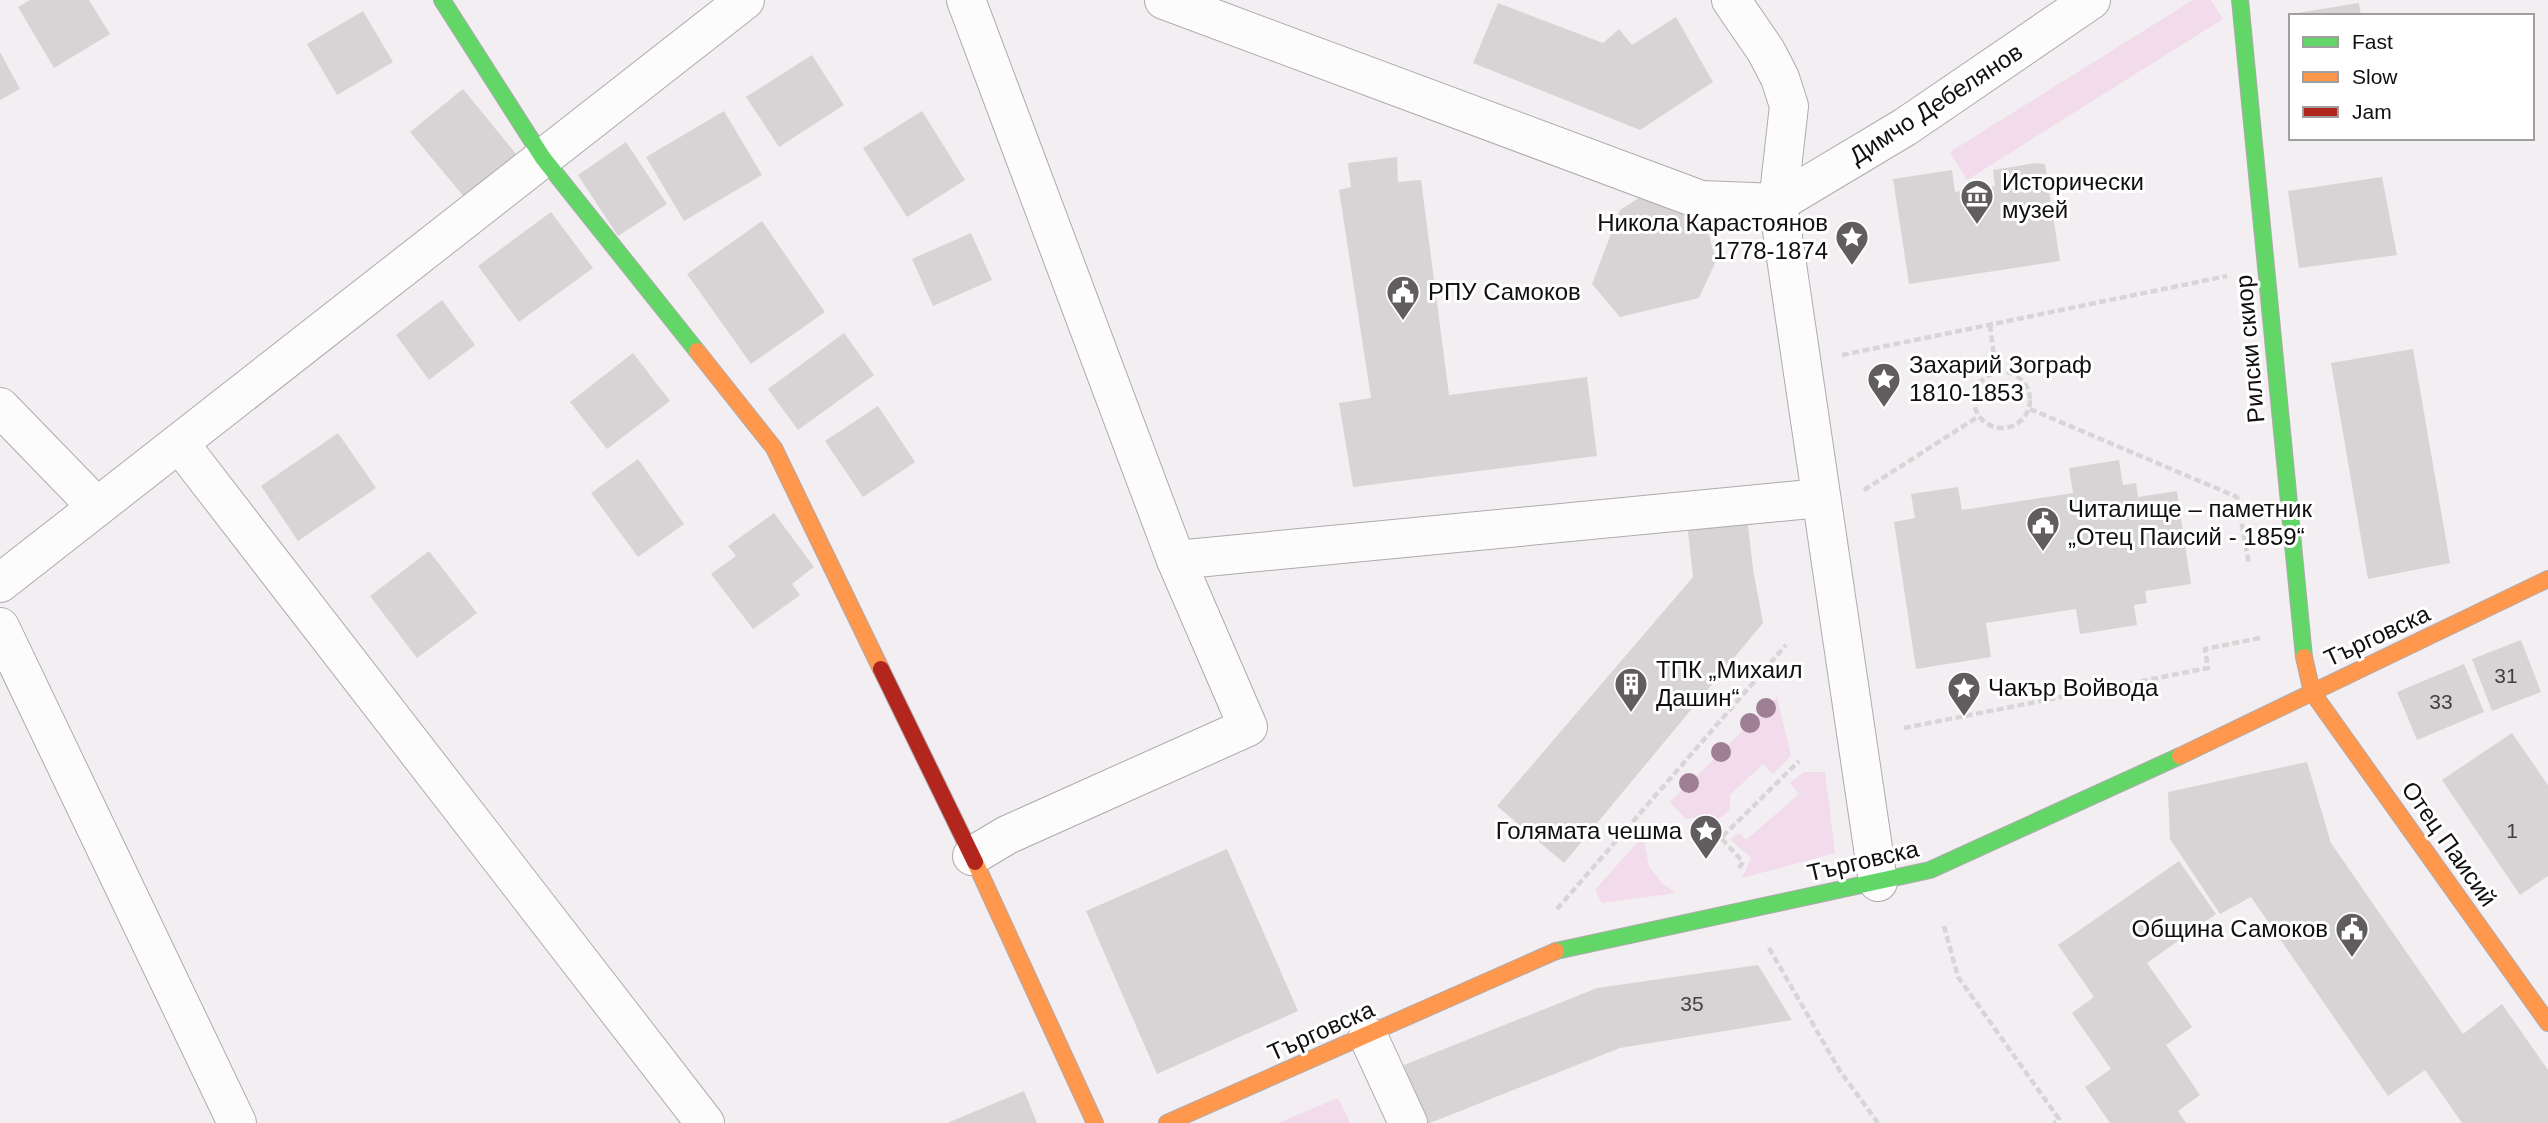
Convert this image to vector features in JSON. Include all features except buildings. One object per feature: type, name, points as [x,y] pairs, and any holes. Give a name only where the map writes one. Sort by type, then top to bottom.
[{"type":"street","points":[[442,0],[543,158],[774,448],[972,856],[1095,1123]]},
{"type":"street","points":[[0,583],[745,0]]},
{"type":"street","points":[[966,0],[1176,560],[1248,727],[1007,835],[972,856]]},
{"type":"street","points":[[1164,0],[1701,200],[1778,203]]},
{"type":"street","points":[[1731,0],[1766,51],[1780,78],[1789,106],[1778,203],[1878,882]]},
{"type":"street","name":"Димчо Дебелянов","points":[[1778,203],[1905,127],[2091,0]]},
{"type":"street","name":"Рилски скиор","points":[[2240,0],[2301,645],[2312,692]]},
{"type":"street","points":[[0,407],[97,507]]},
{"type":"street","points":[[179,443],[705,1123]]},
{"type":"street","points":[[1176,560],[1820,498]]},
{"type":"street","name":"Търговска","points":[[1167,1123],[1555,951],[1930,870],[2257,721],[2548,579]]},
{"type":"street","points":[[0,627],[237,1123]]},
{"type":"street","name":"Отец Паисий","points":[[2312,692],[2548,1023]]},
{"type":"street","points":[[1368,1036],[1408,1123]]},
{"type":"path","points":[[1841,355],[2240,273]]},
{"type":"path","points":[[1990,325],[1996,372]]},
{"type":"path","points":[[1996,372],[2013,372],[2030,391],[2030,409],[2019,423],[2002,429],[1985,422],[1979,416],[1974,398],[1980,381],[1996,372]]},
{"type":"path","points":[[2030,409],[2237,497],[2251,573]]},
{"type":"path","points":[[1864,490],[1979,416]]},
{"type":"path","points":[[1904,728],[2208,668],[2205,649],[2260,638],[2258,625]]},
{"type":"path","points":[[1553,914],[1786,645]]},
{"type":"path","points":[[1735,873],[1743,862],[1721,838],[1799,761]]},
{"type":"path","points":[[1944,926],[1958,977],[2059,1119],[2054,1123]]},
{"type":"path","points":[[1769,948],[1840,1071],[1878,1123]]},
{"type":"shaded area","points":[[2193,0],[2211,0],[2223,19],[1967,180],[1950,152]]},
{"type":"shaded area","points":[[1777,697],[1791,756],[1773,774],[1763,764],[1730,795],[1730,810],[1712,825],[1699,817],[1686,819],[1670,802]]},
{"type":"shaded area","points":[[1804,772],[1825,772],[1835,853],[1742,878],[1751,858],[1730,839],[1739,833],[1746,840],[1799,794],[1790,783]]},
{"type":"shaded area","points":[[1643,836],[1649,867],[1663,884],[1676,893],[1602,903],[1595,890]]},
{"type":"shaded area","points":[[1338,1098],[1350,1123],[1278,1123]]},
{"type":"traffic: fast","points":[[442,0],[543,158],[697,351]]},
{"type":"traffic: fast","points":[[2240,0],[2304,657]]},
{"type":"traffic: fast","points":[[1556,951],[1930,870],[2180,756]]},
{"type":"traffic: slow","points":[[697,351],[774,448],[881,669]]},
{"type":"traffic: slow","points":[[2180,756],[2548,579]]},
{"type":"traffic: slow","points":[[2304,657],[2312,692],[2548,1023]]},
{"type":"traffic: slow","points":[[975,862],[1095,1123]]},
{"type":"traffic: slow","points":[[1167,1123],[1556,951]]},
{"type":"traffic: jam","points":[[881,669],[975,862]]},
{"type":"place","name":"Исторически музей","points":[[1977,226]]},
{"type":"place","name":"Никола Карастоянов 1778-1874","points":[[1852,267]]},
{"type":"place","name":"РПУ Самоков","points":[[1403,322]]},
{"type":"place","name":"Захарий Зограф 1810-1853","points":[[1884,409]]},
{"type":"place","name":"Читалище – паметник „Отец Паисий - 1859“","points":[[2043,553]]},
{"type":"place","name":"ТПК „Михаил Дашин“","points":[[1631,714]]},
{"type":"place","name":"Чакър Войвода","points":[[1964,718]]},
{"type":"place","name":"Голямата чешма","points":[[1706,861]]},
{"type":"place","name":"Община Самоков","points":[[2352,959]]}]
